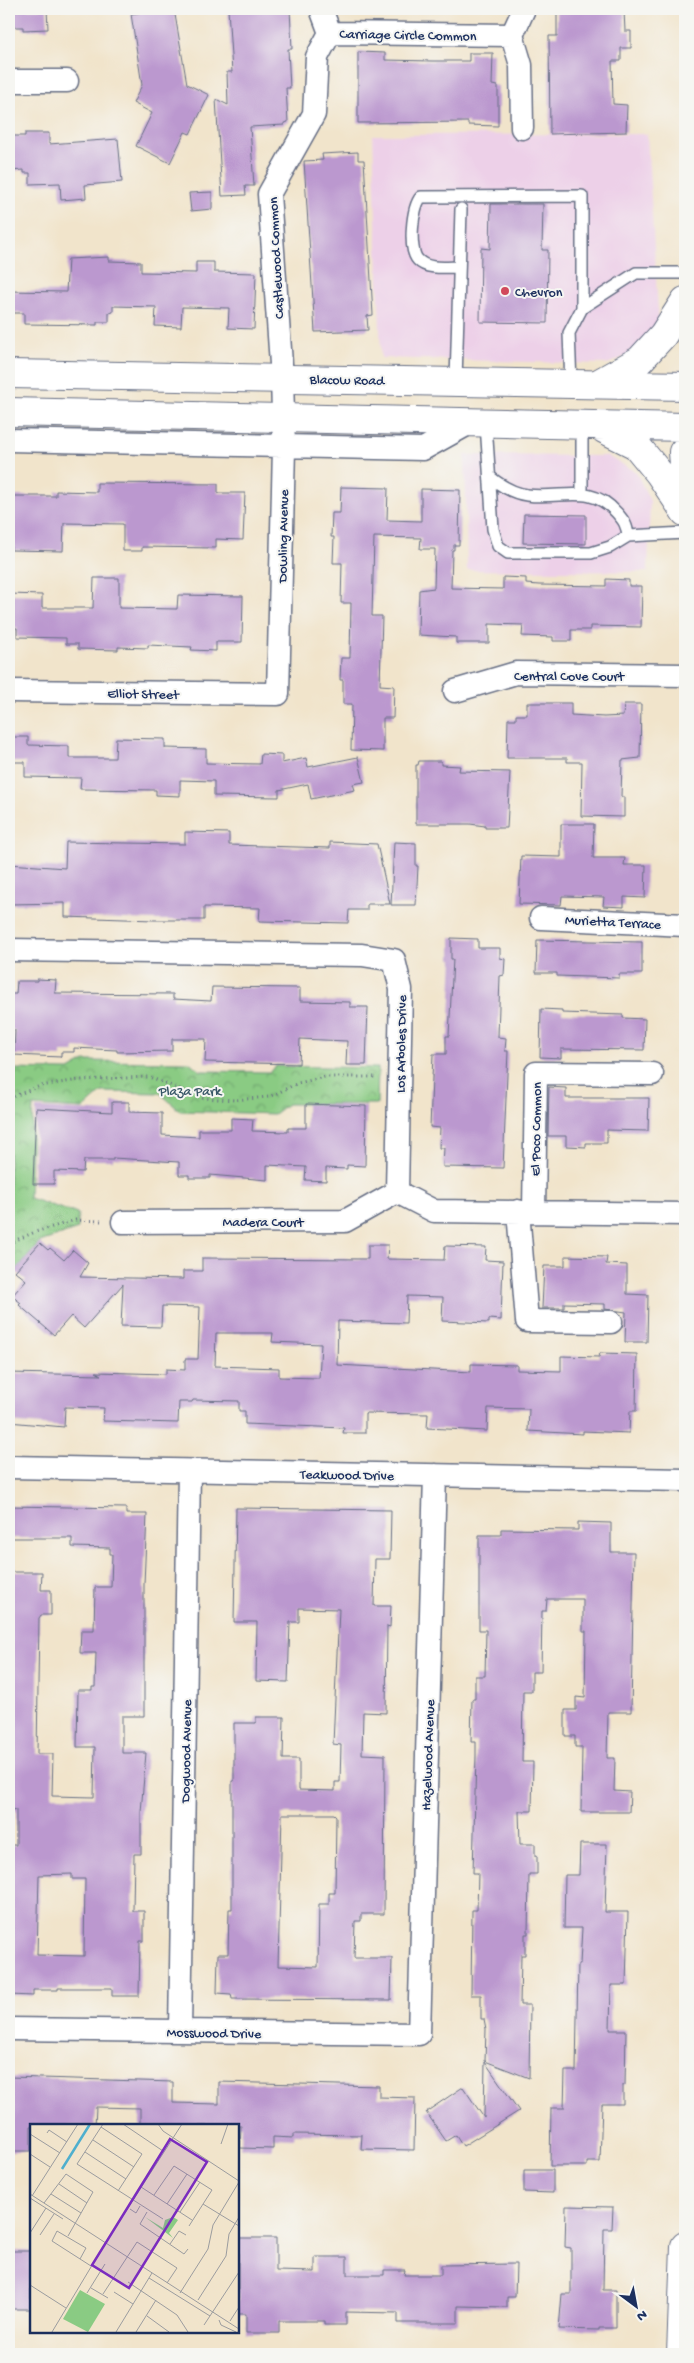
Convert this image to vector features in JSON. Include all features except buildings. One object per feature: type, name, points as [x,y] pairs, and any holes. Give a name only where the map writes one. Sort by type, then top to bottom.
[{"type":"main road","points":[[584,384],[640,360],[663,335],[685,301]]},
{"type":"main road","name":"Blacow Road","points":[[9,374],[685,386]]},
{"type":"main road","points":[[9,412],[685,428]]},
{"type":"main road","points":[[590,426],[636,445],[660,473],[685,512]]},
{"type":"main road","points":[[685,450],[685,478]]},
{"type":"main road","points":[[681,2354],[685,2246]]},
{"type":"street","name":"Carriage Circle Common","points":[[321,9],[330,33],[512,35]]},
{"type":"street","points":[[522,128],[521,65],[512,35],[524,9]]},
{"type":"street","name":"Castlewood Common","points":[[282,378],[269,194],[314,114],[317,57],[330,33]]},
{"type":"street","points":[[9,81],[67,81]]},
{"type":"street","name":"Dowling Avenue","points":[[278,694],[284,448],[282,378]]},
{"type":"street","points":[[9,440],[284,448],[423,449],[477,424]]},
{"type":"street","name":"Central Cove Court","points":[[455,691],[516,673],[685,675]]},
{"type":"street","name":"Elliot Street","points":[[9,691],[278,694]]},
{"type":"street","name":"Murietta Terrace","points":[[541,918],[685,925]]},
{"type":"street","name":"Los Arboles Drive","points":[[9,950],[362,955],[394,960],[401,989],[397,1192]]},
{"type":"street","name":"El Poco Common","points":[[526,1211],[536,1073],[652,1074]]},
{"type":"street","points":[[397,1192],[434,1211],[685,1214]]},
{"type":"street","name":"Madera Court","points":[[122,1222],[345,1220],[397,1192]]},
{"type":"street","points":[[526,1211],[527,1320],[611,1322]]},
{"type":"street","name":"Teakwood Drive","points":[[9,1468],[685,1480]]},
{"type":"street","name":"Dogwood Avenue","points":[[180,2031],[190,1471]]},
{"type":"street","name":"Hazelwood Avenue","points":[[419,2034],[435,1475]]},
{"type":"street","name":"Mosswood Drive","points":[[9,2029],[419,2034]]},
{"type":"lane","points":[[459,267],[434,267],[418,260],[414,253],[413,216],[416,202],[421,197],[582,196],[582,308],[569,333],[584,384]]},
{"type":"lane","points":[[456,381],[461,209]]},
{"type":"lane","points":[[582,308],[636,273],[685,273]]},
{"type":"lane","points":[[477,424],[490,477],[493,530],[498,546],[508,553],[591,553],[610,547],[628,536],[685,533]]},
{"type":"lane","points":[[582,494],[590,426]]},
{"type":"lane","points":[[490,477],[504,489],[527,495],[591,494],[609,504],[627,525],[628,536]]},
{"type":"path","points":[[9,1098],[40,1086],[79,1080],[149,1077],[203,1098],[235,1100],[269,1097],[298,1083],[325,1077],[400,1078]]},
{"type":"path","points":[[9,1200],[9,1242],[76,1220],[122,1222]]},
{"type":"shaded area","points":[[647,134],[659,327],[637,352],[607,364],[381,358],[373,135]]},
{"type":"shaded area","points":[[465,455],[607,456],[636,472],[650,501],[648,572],[467,570]]},
{"type":"green space","name":"Plaza Park","points":[[85,1061],[189,1062],[201,1071],[269,1072],[276,1066],[378,1068],[377,1104],[287,1104],[274,1114],[180,1111],[160,1093],[102,1092],[83,1109],[33,1106],[29,1198],[78,1214],[78,1229],[40,1242],[9,1279],[9,1069],[69,1070]]},
{"type":"place","name":"Chevron","points":[[505,291]]}]
